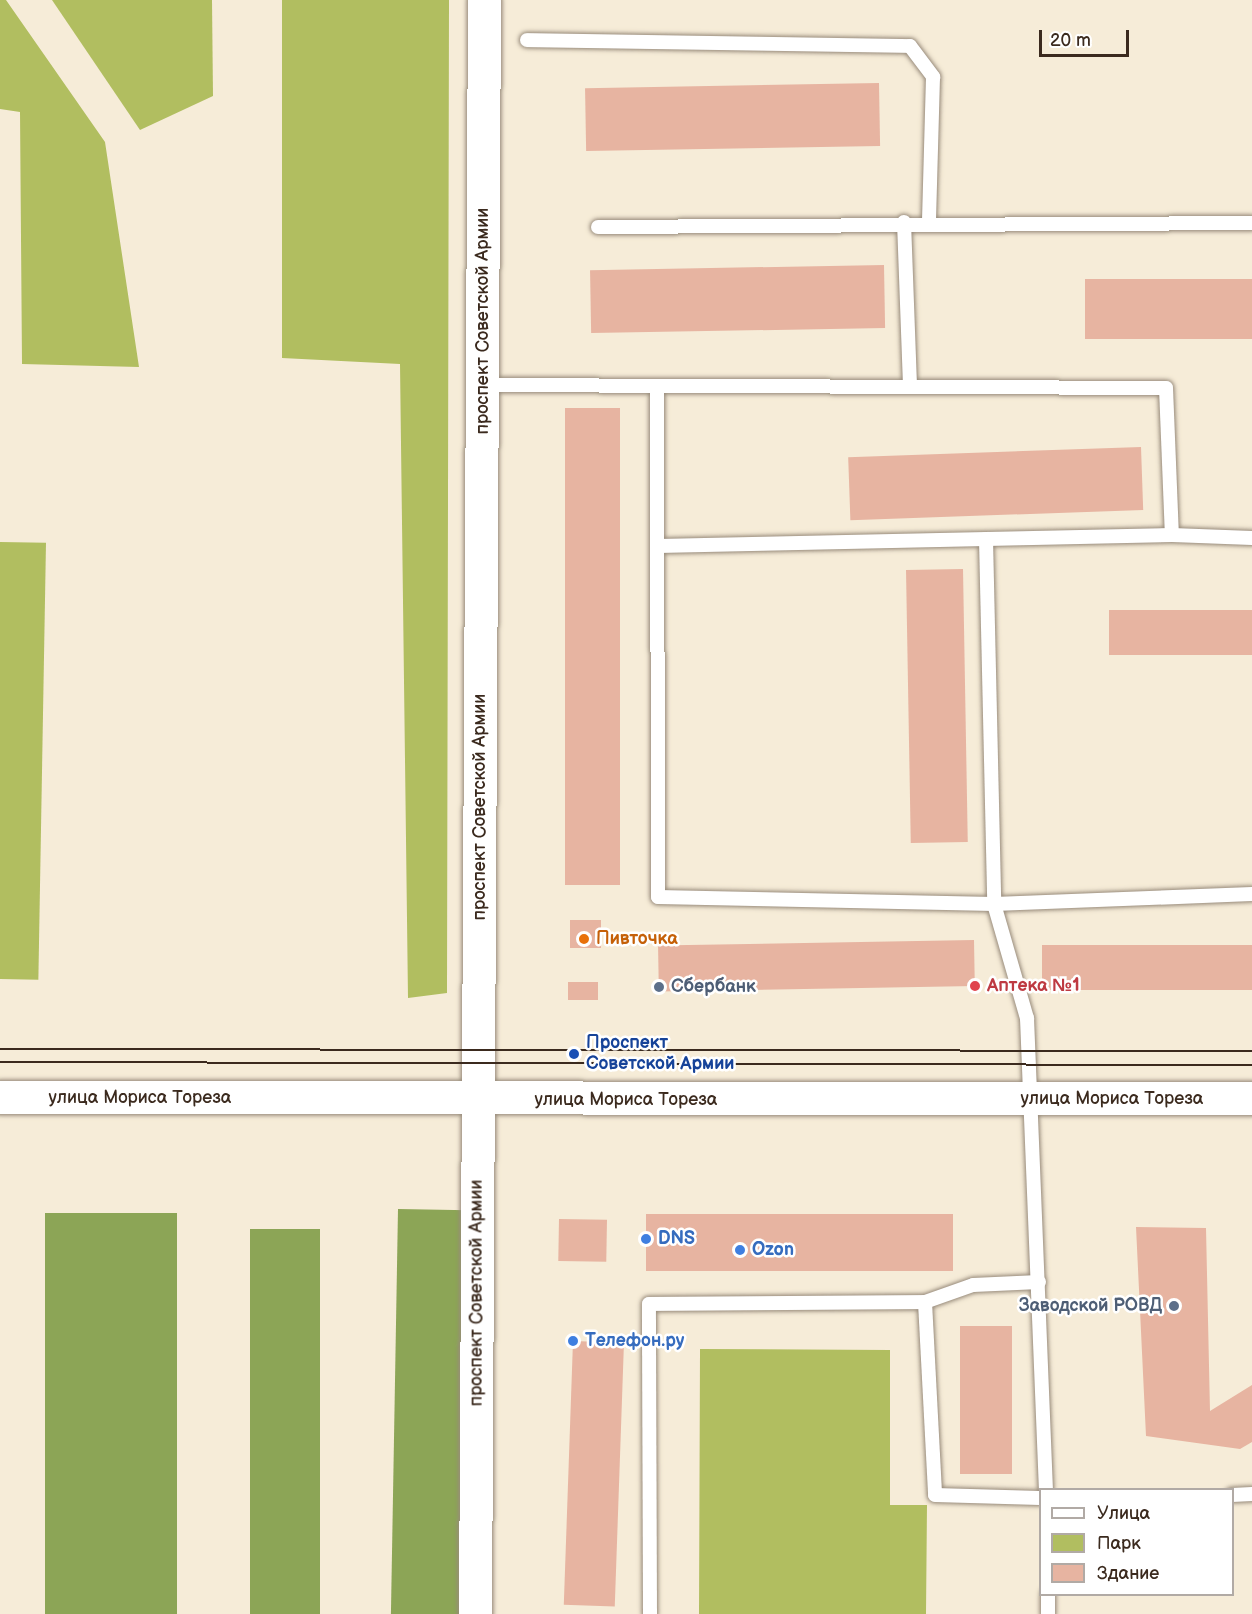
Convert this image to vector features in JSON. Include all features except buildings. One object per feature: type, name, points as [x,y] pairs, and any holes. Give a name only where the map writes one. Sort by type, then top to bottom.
[{"type":"street","name":"проспект Советской Армии","points":[[475,1614],[484,385],[484,0]]},
{"type":"street","name":"улица Мориса Тореза","points":[[0,1097],[478,1100],[1252,1098]]},
{"type":"lane","points":[[527,40],[910,46],[933,76],[929,222]]},
{"type":"lane","points":[[903,222],[910,387]]},
{"type":"lane","points":[[598,227],[903,222],[1252,223]]},
{"type":"lane","points":[[484,385],[1166,388],[1172,535]]},
{"type":"lane","points":[[657,386],[658,897],[994,904],[1252,894]]},
{"type":"lane","points":[[658,546],[1172,535],[1252,538]]},
{"type":"lane","points":[[986,539],[994,904],[1027,1018],[1034,1099],[1046,1488]]},
{"type":"lane","points":[[650,1614],[649,1304],[925,1302],[973,1285],[1039,1282]]},
{"type":"lane","points":[[925,1302],[934,1495],[1039,1498]]},
{"type":"lane","points":[[1234,1495],[1252,1494]]},
{"type":"lane","points":[[1048,1596],[1048,1614]]},
{"type":"green space","points":[[0,0],[6,0],[105,142],[139,367],[22,364],[20,112],[0,109]]},
{"type":"green space","points":[[52,0],[212,0],[213,96],[140,130]]},
{"type":"green space","points":[[282,0],[449,0],[447,993],[408,998],[400,364],[282,358]]},
{"type":"green space","points":[[0,542],[46,543],[38,980],[0,979]]},
{"type":"green space","points":[[398,1209],[468,1210],[461,1614],[391,1614]]},
{"type":"green space","points":[[45,1213],[177,1213],[177,1614],[45,1614]]},
{"type":"green space","points":[[250,1229],[320,1229],[320,1614],[250,1614]]},
{"type":"green space","points":[[700,1349],[890,1350],[890,1505],[927,1505],[926,1614],[699,1614]]},
{"type":"tram line","points":[[0,1049],[1252,1051]]},
{"type":"tram line","points":[[0,1062],[1252,1065]]},
{"type":"place","name":"Пивточка","points":[[584,939]]},
{"type":"place","name":"Аптека №1","points":[[975,986]]},
{"type":"place","name":"Сбербанк","points":[[659,987]]},
{"type":"place","name":"Проспект Советской Армии","points":[[574,1054]]},
{"type":"place","name":"DNS","points":[[646,1239]]},
{"type":"place","name":"Ozon","points":[[740,1250]]},
{"type":"place","name":"Заводской РОВД","points":[[1174,1306]]},
{"type":"place","name":"Телефон.ру","points":[[573,1341]]}]
